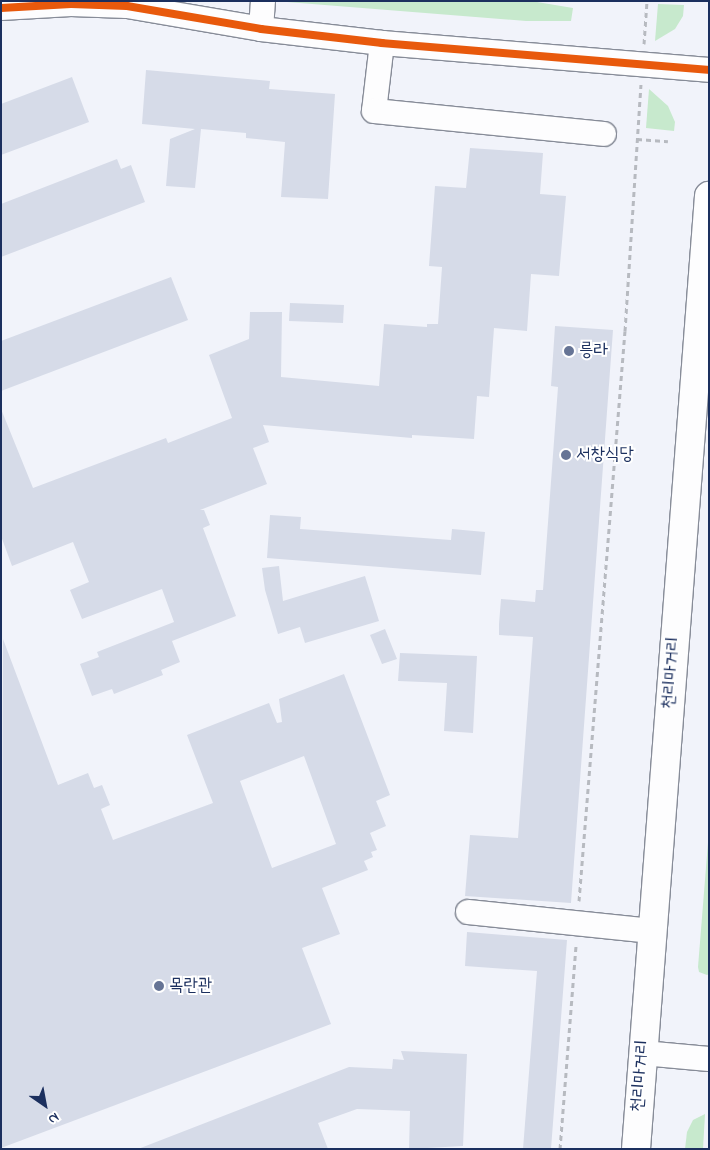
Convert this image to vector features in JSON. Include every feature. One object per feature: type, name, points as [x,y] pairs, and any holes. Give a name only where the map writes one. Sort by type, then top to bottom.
[{"type":"main road","name":"천리마거리","points":[[636,1149],[709,196]]},
{"type":"street","points":[[261,29],[263,1]]},
{"type":"street","points":[[1,8],[71,4],[128,4],[261,29],[382,43],[709,70]]},
{"type":"street","points":[[382,43],[374,111],[604,134]]},
{"type":"street","points":[[468,912],[652,931]]},
{"type":"street","points":[[643,1053],[709,1058]]},
{"type":"path","points":[[560,1149],[625,331],[642,64],[648,1]]},
{"type":"path","points":[[637,139],[668,141]]},
{"type":"green space","points":[[531,1],[573,8],[571,21],[526,21],[287,2]]},
{"type":"green space","points":[[658,4],[684,5],[683,16],[675,29],[655,41]]},
{"type":"green space","points":[[649,89],[668,106],[675,122],[674,131],[646,128]]},
{"type":"green space","points":[[709,830],[709,974],[707,975],[699,972],[698,967]]},
{"type":"green space","points":[[705,1114],[703,1149],[685,1149],[687,1132],[693,1120]]},
{"type":"building","points":[[146,70],[270,81],[269,89],[335,94],[328,199],[281,197],[285,142],[246,138],[246,133],[201,129],[195,188],[166,186],[170,139],[195,129],[142,124]]},
{"type":"building","points":[[72,77],[89,122],[1,155],[1,104]]},
{"type":"building","points":[[470,148],[543,153],[540,194],[566,196],[559,276],[531,274],[527,331],[494,328],[489,397],[477,396],[474,439],[412,435],[412,438],[263,425],[269,442],[253,448],[267,484],[200,510],[204,510],[210,525],[203,528],[236,616],[172,641],[180,662],[161,670],[163,675],[114,694],[112,689],[92,696],[80,664],[99,657],[97,652],[174,622],[162,589],[82,619],[70,590],[89,582],[73,542],[12,566],[1,536],[1,409],[33,488],[166,438],[168,443],[232,418],[209,355],[249,339],[250,312],[282,312],[281,377],[379,386],[384,324],[427,327],[427,324],[438,324],[442,267],[429,266],[435,186],[466,188]]},
{"type":"building","points":[[117,159],[121,169],[131,165],[145,202],[1,257],[1,204]]},
{"type":"building","points":[[171,277],[188,320],[1,391],[1,341]]},
{"type":"building","points":[[290,303],[344,305],[343,323],[289,321]]},
{"type":"building","points":[[555,326],[613,330],[571,903],[465,896],[470,835],[518,838],[533,637],[499,635],[499,624],[501,599],[535,602],[536,590],[543,590],[558,387],[551,386]]},
{"type":"building","points":[[270,515],[301,517],[300,529],[451,540],[452,529],[485,532],[481,575],[267,558]]},
{"type":"building","points":[[279,566],[283,601],[365,576],[379,621],[305,643],[300,627],[278,634],[265,590],[262,568]]},
{"type":"building","points":[[385,629],[397,659],[382,664],[370,635]]},
{"type":"building","name":"목란관","points":[[3,639],[58,785],[88,773],[94,788],[102,785],[110,805],[101,809],[113,840],[213,803],[187,735],[269,703],[277,723],[282,722],[279,699],[344,674],[390,795],[376,801],[386,826],[370,833],[377,850],[371,852],[373,857],[364,861],[368,870],[322,888],[340,934],[302,948],[331,1024],[1,1148]],"holes":[[[304,756],[336,844],[272,868],[240,781]]]},
{"type":"building","points":[[400,653],[477,656],[473,733],[444,731],[447,683],[398,681]]},
{"type":"building","points":[[467,932],[567,940],[551,1149],[523,1149],[537,971],[465,966]]},
{"type":"building","points":[[401,1051],[467,1054],[463,1146],[409,1149],[410,1111],[357,1109],[318,1123],[328,1149],[138,1149],[349,1067],[392,1069],[393,1059],[404,1060]]},
{"type":"cycle path","points":[[1,8],[71,4],[127,6],[261,29],[382,43],[709,70]]},
{"type":"place","name":"릉라","points":[[569,351]]},
{"type":"place","name":"서창식당","points":[[566,455]]},
{"type":"place","name":"목란관","points":[[159,986]]}]
